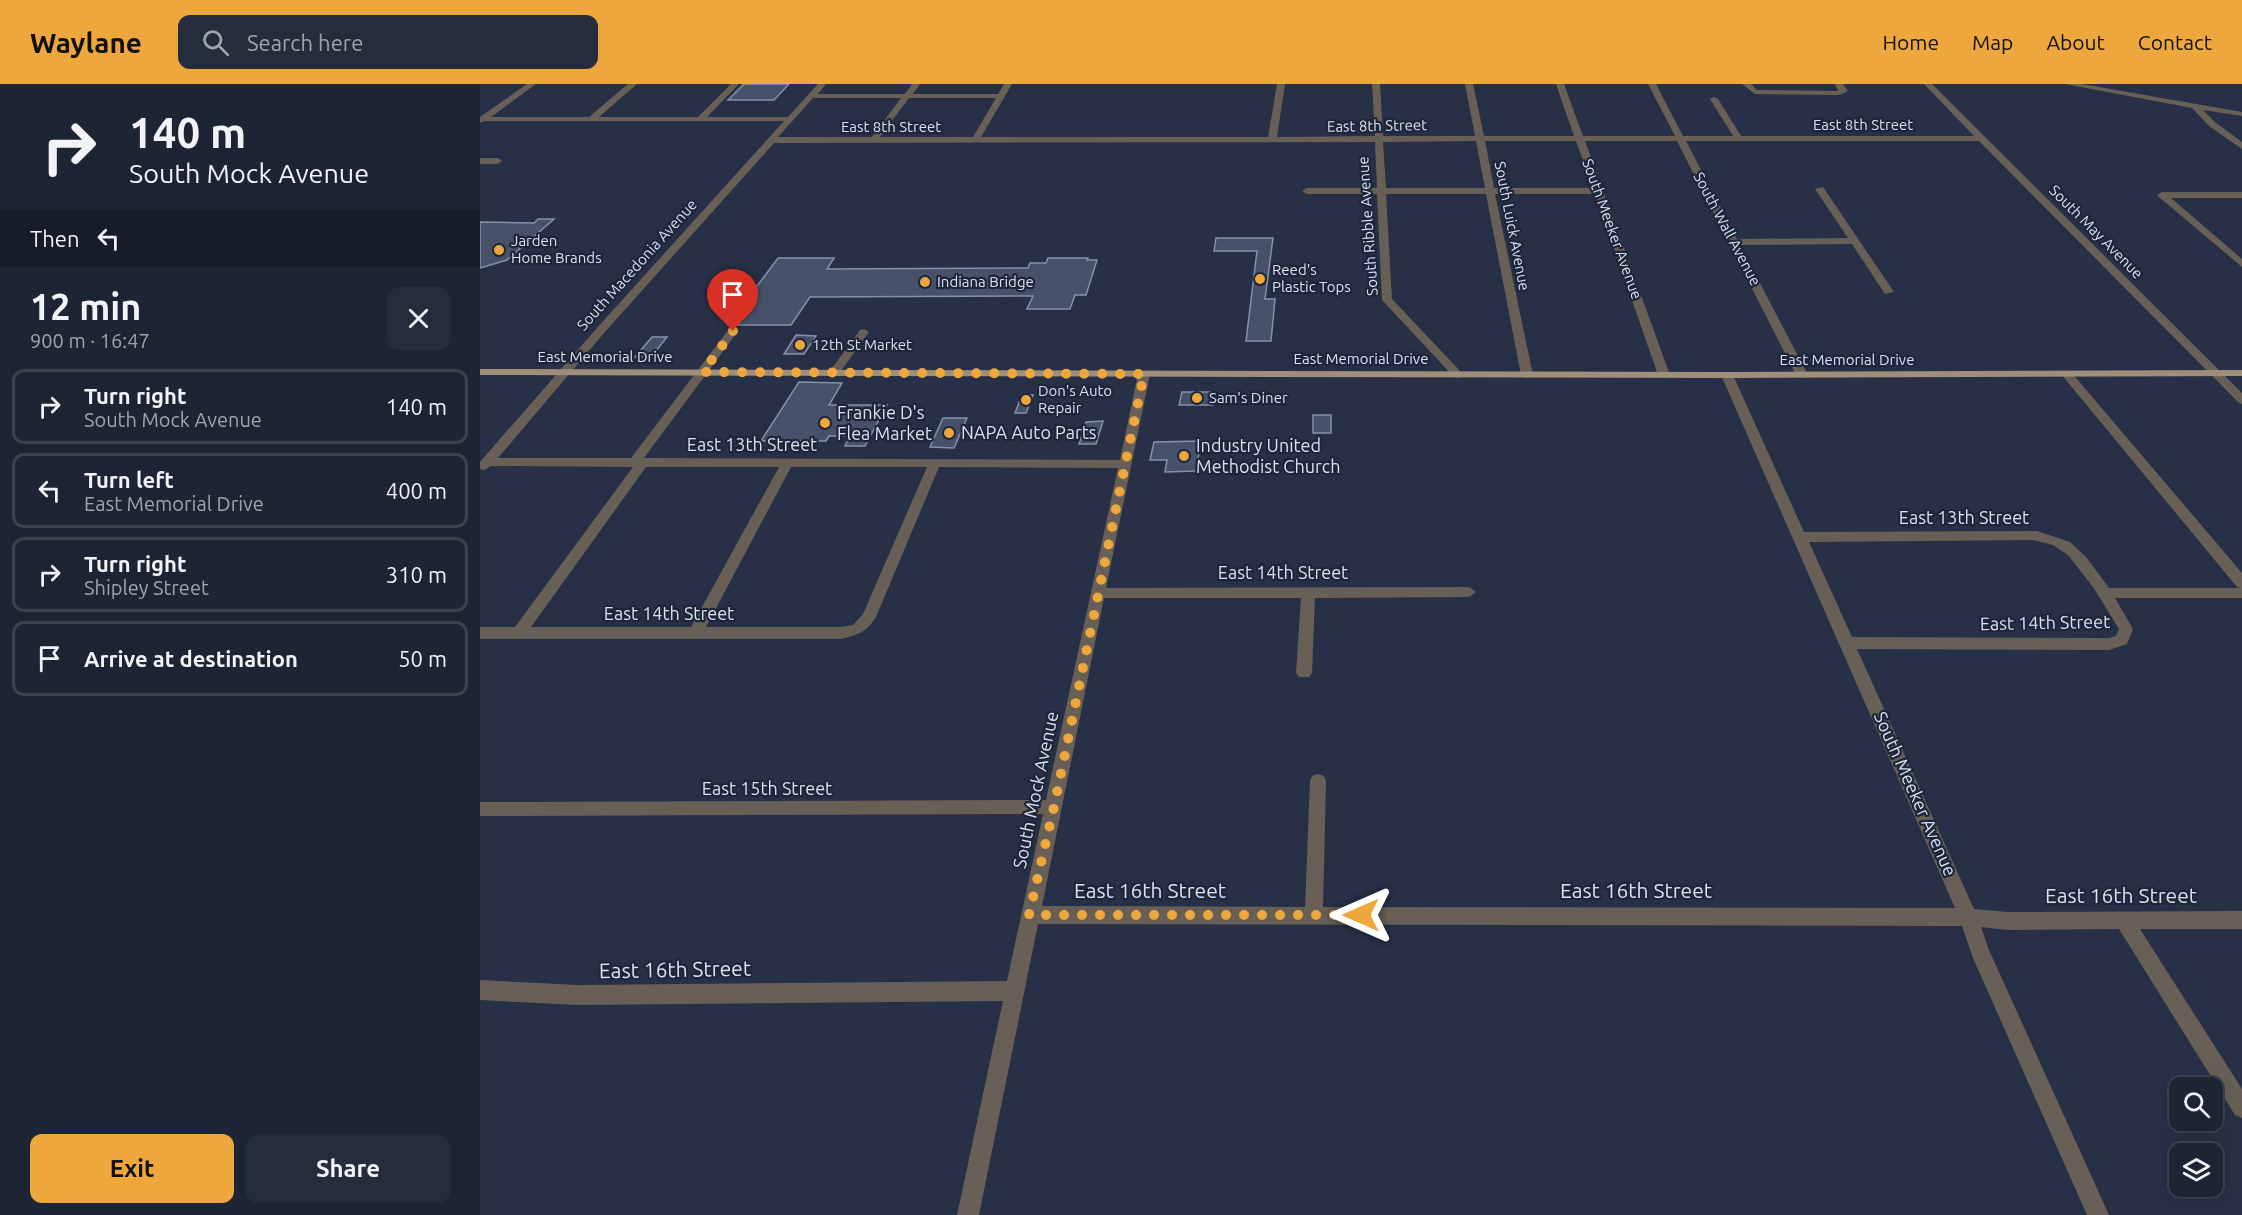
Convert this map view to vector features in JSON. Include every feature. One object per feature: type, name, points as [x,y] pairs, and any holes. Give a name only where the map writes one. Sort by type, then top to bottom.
[{"type":"main road","name":"East Memorial Drive","points":[[480,372],[1458,375],[2242,373]]},
{"type":"street","points":[[481,120],[532,84]]},
{"type":"street","points":[[591,119],[633,84]]},
{"type":"street","points":[[700,119],[735,84]]},
{"type":"street","name":"South Macedonia Avenue","points":[[483,466],[822,84]]},
{"type":"street","points":[[874,140],[916,84]]},
{"type":"street","points":[[975,140],[1008,84]]},
{"type":"street","points":[[1272,140],[1281,84]]},
{"type":"street","name":"South Ribble Avenue","points":[[1376,84],[1387,300],[1458,375]]},
{"type":"street","name":"South Luick Avenue","points":[[1469,84],[1527,375]]},
{"type":"street","name":"South Meeker Avenue","points":[[1560,84],[1664,375]]},
{"type":"street","name":"South Wall Avenue","points":[[1652,84],[1802,375]]},
{"type":"street","points":[[1746,84],[1755,92],[1841,88]]},
{"type":"street","name":"South May Avenue","points":[[1928,84],[2242,400]]},
{"type":"street","points":[[2069,84],[2242,114]]},
{"type":"street","points":[[811,96],[1001,96]]},
{"type":"street","points":[[1714,99],[1738,138]]},
{"type":"street","points":[[2193,104],[2212,124],[2242,146]]},
{"type":"street","points":[[481,120],[790,119]]},
{"type":"street","name":"East 8th Street","points":[[771,140],[1983,138]]},
{"type":"street","points":[[480,161],[498,161]]},
{"type":"street","points":[[1820,189],[1889,292]]},
{"type":"street","points":[[1307,191],[1599,191]]},
{"type":"street","points":[[2242,195],[2163,195],[2242,264]]},
{"type":"street","points":[[1734,242],[1856,241]]},
{"type":"street","points":[[518,634],[733,331]]},
{"type":"street","points":[[834,373],[864,332]]},
{"type":"street","name":"South Mock Avenue","points":[[968,1215],[1144,374]]},
{"type":"street","points":[[2067,374],[2242,583]]},
{"type":"street","name":"South Meeker Avenue","points":[[1727,375],[1959,892],[1980,952],[2098,1215]]},
{"type":"street","name":"East 13th Street","points":[[483,466],[638,463],[1126,464]]},
{"type":"street","points":[[695,634],[787,463]]},
{"type":"street","name":"East 14th Street","points":[[480,633],[841,633],[858,629],[869,617],[935,463]]},
{"type":"street","name":"East 13th Street","points":[[1799,537],[2042,537],[2071,550],[2103,593]]},
{"type":"street","name":"East 14th Street","points":[[1098,593],[1468,592]]},
{"type":"street","points":[[1304,673],[1308,593]]},
{"type":"street","name":"East 14th Street","points":[[2103,593],[2242,593]]},
{"type":"street","name":"East 14th Street","points":[[1846,643],[2118,642],[2124,637],[2126,629],[2103,593]]},
{"type":"street","points":[[1314,915],[1318,781]]},
{"type":"street","name":"East 15th Street","points":[[480,809],[1054,807]]},
{"type":"street","name":"East 16th Street","points":[[1029,915],[1968,918],[2008,921],[2242,920]]},
{"type":"street","points":[[2124,921],[2242,1107]]},
{"type":"street","name":"East 16th Street","points":[[480,990],[578,995],[1014,991]]},
{"type":"building","points":[[744,84],[789,84],[774,100],[728,100]]},
{"type":"building","name":"Jarden Home Brands","points":[[538,219],[554,219],[507,260],[480,268],[480,222],[534,223]]},
{"type":"building","name":"Reed's Plastic Tops","points":[[1216,238],[1273,238],[1265,299],[1275,299],[1271,341],[1246,341],[1257,251],[1214,251]]},
{"type":"building","name":"Indiana Bridge","points":[[778,258],[834,258],[827,269],[1028,268],[1030,263],[1046,263],[1048,258],[1097,260],[1086,295],[1075,295],[1070,309],[1027,309],[1033,296],[810,297],[791,325],[728,325]]},
{"type":"building","name":"12th St Market","points":[[796,335],[816,336],[804,354],[784,354]]},
{"type":"building","points":[[652,337],[667,337],[651,357],[635,357]]},
{"type":"building","name":"Frankie D's Flea Market","points":[[799,382],[842,383],[829,405],[887,405],[865,446],[845,446],[850,436],[829,436],[826,441],[761,441]]},
{"type":"building","name":"Sam's Diner","points":[[1182,392],[1215,392],[1213,405],[1179,405]]},
{"type":"building","points":[[1022,395],[1033,395],[1026,413],[1015,413]]},
{"type":"building","points":[[1313,415],[1331,415],[1331,433],[1313,433]]},
{"type":"building","name":"NAPA Auto Parts","points":[[943,418],[967,418],[954,448],[930,447]]},
{"type":"building","points":[[1103,421],[1096,444],[1079,444],[1086,422]]},
{"type":"building","name":"Industry United Methodist Church","points":[[1201,441],[1196,471],[1165,472],[1167,460],[1150,460],[1154,442]]},
{"type":"place","name":"Jarden Home Brands","points":[[499,250]]},
{"type":"place","name":"Reed's Plastic Tops","points":[[1260,279]]},
{"type":"place","name":"Indiana Bridge","points":[[925,282]]},
{"type":"place","name":"12th St Market","points":[[800,345]]},
{"type":"place","name":"Sam's Diner","points":[[1197,398]]},
{"type":"place","name":"Don's Auto Repair","points":[[1026,400]]},
{"type":"place","name":"Frankie D's Flea Market","points":[[825,423]]},
{"type":"place","name":"NAPA Auto Parts","points":[[949,433]]},
{"type":"place","name":"Industry United Methodist Church","points":[[1184,456]]},
{"type":"route","points":[[733,331],[703,372],[1144,374],[1054,807],[1029,915],[1361,915]]}]
